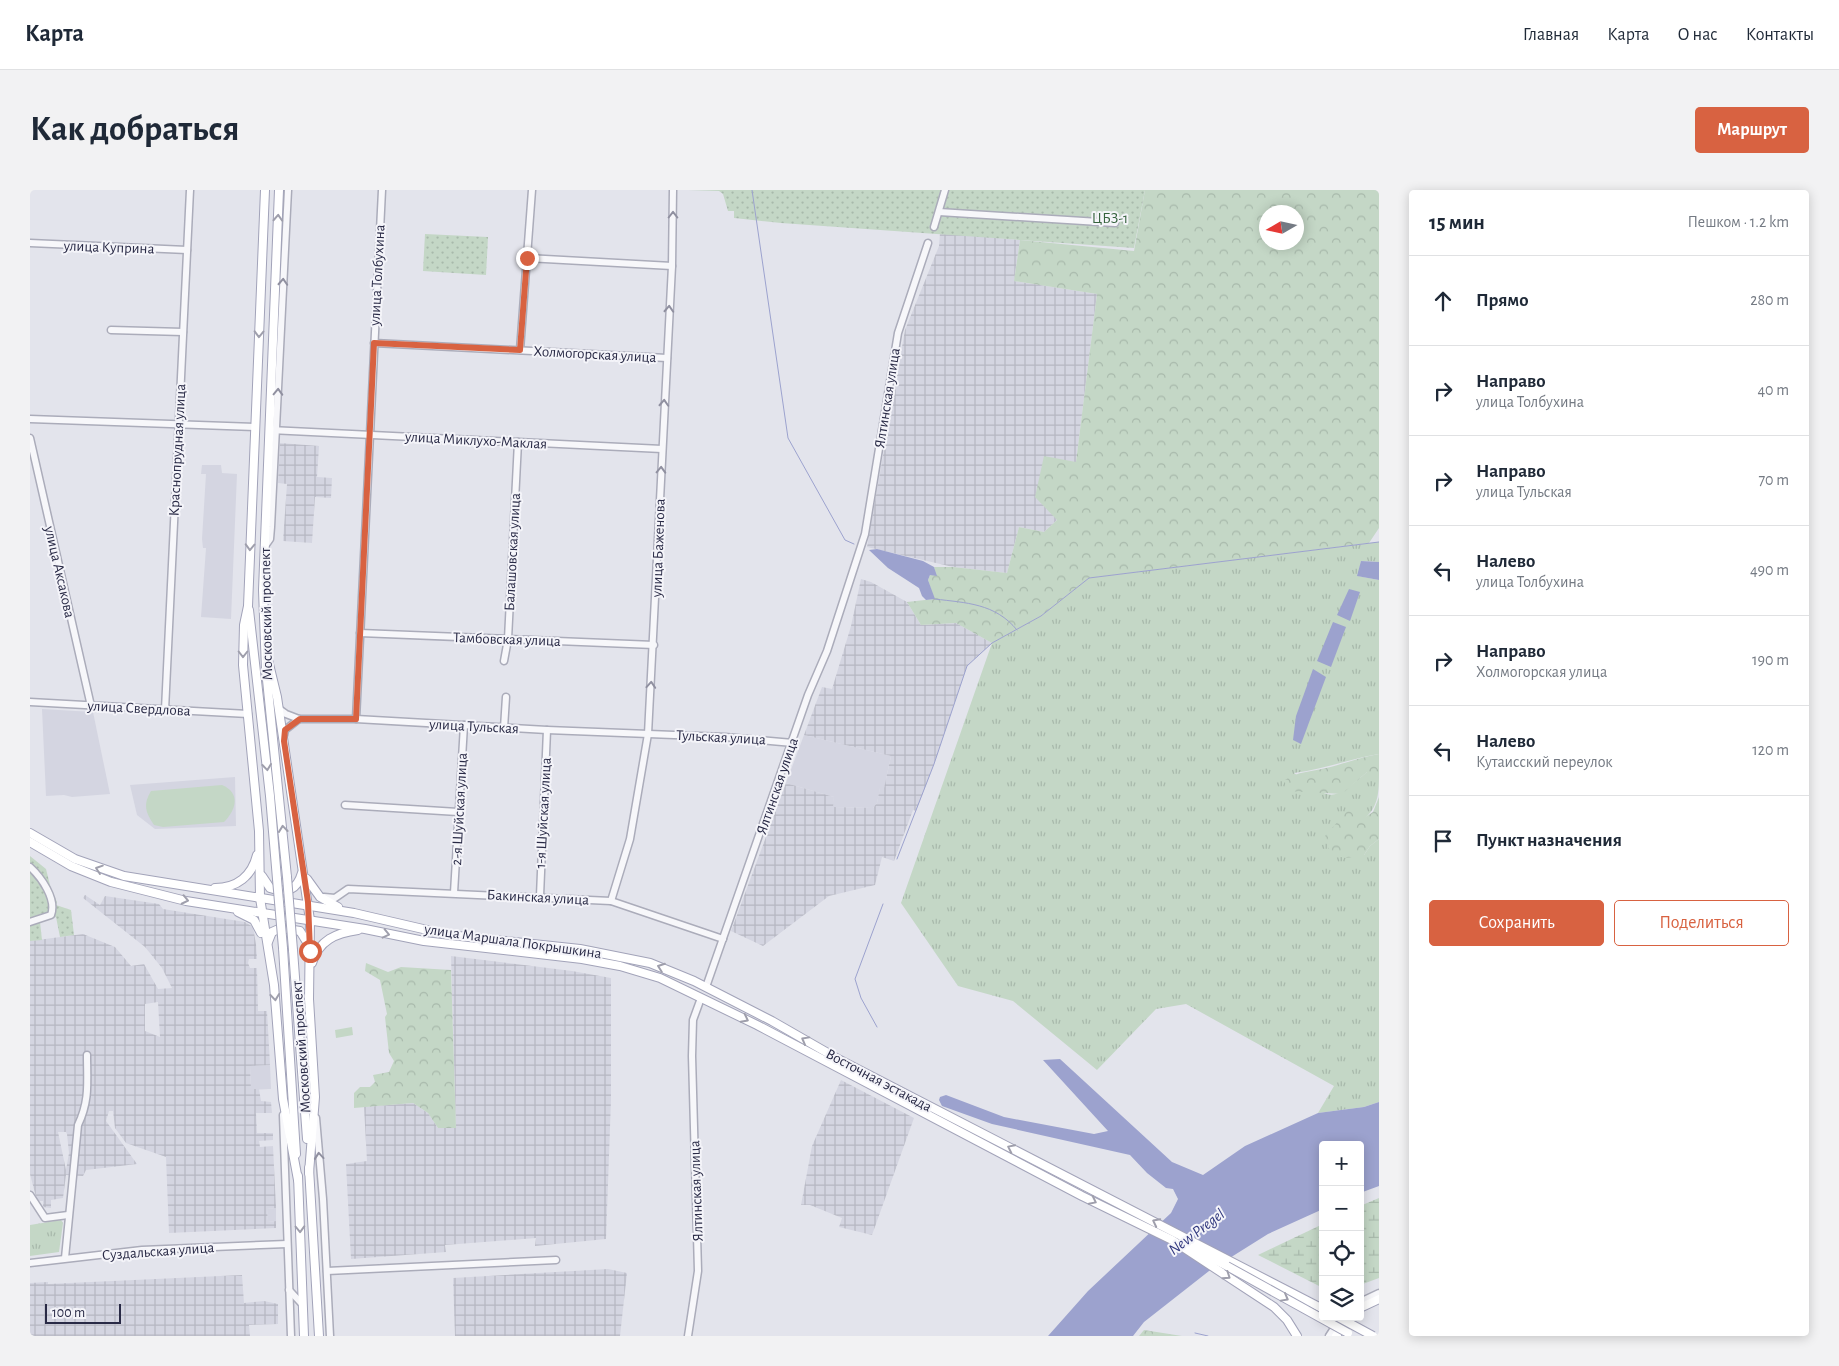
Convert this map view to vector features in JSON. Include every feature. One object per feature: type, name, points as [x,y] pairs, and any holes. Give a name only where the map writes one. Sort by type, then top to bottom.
[{"type":"main road","points":[[265,190],[249,591],[243,648],[260,843],[260,898],[277,1014],[283,1099],[298,1180]]},
{"type":"main road","name":"Московский проспект","points":[[279,190],[274,286],[275,365],[273,430],[265,546],[264,649],[288,877],[319,1336]]},
{"type":"main road","points":[[261,286],[274,286]]},
{"type":"main road","name":"Московский проспект","points":[[248,606],[278,879],[298,1180],[304,1336]]},
{"type":"main road","points":[[264,649],[272,672],[279,709],[310,920],[309,977],[314,1097],[309,1173]]},
{"type":"main road","name":"улица Маршала Покрышкина","points":[[30,833],[67,855],[94,867],[124,876],[328,908],[449,935],[580,949],[624,957],[663,968],[706,987]]},
{"type":"main road","name":"улица Маршала Покрышкина","points":[[30,842],[65,863],[111,882],[186,901],[365,929],[424,942],[600,962],[653,976],[701,998]]},
{"type":"main road","points":[[194,888],[227,887],[242,881],[252,870],[260,843]]},
{"type":"main road","points":[[260,864],[266,885],[280,891],[294,888],[303,870]]},
{"type":"main road","points":[[303,870],[316,893],[328,903],[354,913]]},
{"type":"main road","points":[[224,907],[254,920],[267,949]]},
{"type":"main road","points":[[267,949],[270,935],[280,928],[295,929],[301,932],[310,951]]},
{"type":"main road","points":[[309,977],[315,954],[324,942],[336,934],[365,929]]},
{"type":"main road","name":"Ялтинская улица","points":[[701,998],[706,987]]},
{"type":"main road","name":"Восточная эстакада","points":[[706,987],[772,1021],[848,1064],[1055,1169],[1319,1307]]},
{"type":"main road","name":"Восточная эстакада","points":[[701,998],[765,1029],[1050,1179],[1172,1240]]},
{"type":"main road","points":[[1172,1240],[1274,1307],[1287,1320],[1297,1336]]},
{"type":"main road","points":[[1172,1240],[1187,1245],[1227,1266],[1353,1336]]},
{"type":"main road","points":[[1364,1306],[1379,1298]]},
{"type":"main road","points":[[1346,1321],[1374,1336]]},
{"type":"main road","points":[[1336,1336],[1346,1321]]},
{"type":"street","name":"Краснопрудная улица","points":[[165,710],[190,190]]},
{"type":"street","points":[[273,430],[277,418],[275,365],[286,245],[288,190]]},
{"type":"street","name":"улица Толбухина","points":[[356,719],[382,190]]},
{"type":"street","points":[[520,350],[532,190]]},
{"type":"street","name":"улица Баженова","points":[[611,901],[630,839],[648,734],[672,266],[673,190]]},
{"type":"street","points":[[934,226],[945,190]]},
{"type":"street","points":[[939,212],[1115,223]]},
{"type":"street","name":"Ялтинская улица","points":[[706,987],[793,743],[808,694],[827,651],[865,534],[898,333],[928,243]]},
{"type":"street","name":"улица Куприна","points":[[30,244],[187,250]]},
{"type":"street","points":[[276,245],[286,245]]},
{"type":"street","points":[[527,258],[672,266]]},
{"type":"street","points":[[111,330],[184,332]]},
{"type":"street","name":"Холмогорская улица","points":[[374,343],[666,358]]},
{"type":"street","points":[[277,418],[280,423],[291,430]]},
{"type":"street","points":[[30,419],[255,427]]},
{"type":"street","name":"улица Миклухо-Маклая","points":[[273,430],[662,449]]},
{"type":"street","name":"улица Аксакова","points":[[30,438],[91,706]]},
{"type":"street","name":"Балашовская улица","points":[[504,661],[508,639],[518,442]]},
{"type":"street","name":"Тамбовская улица","points":[[360,633],[654,645]]},
{"type":"street","points":[[504,728],[506,697]]},
{"type":"street","name":"улица Свердлова","points":[[30,702],[248,714]]},
{"type":"street","points":[[279,709],[286,714],[300,719]]},
{"type":"street","points":[[284,741],[285,730],[300,719]]},
{"type":"street","name":"улица Тульская","points":[[300,719],[356,719],[648,734]]},
{"type":"street","name":"2-я Шуйская улица","points":[[454,893],[464,725]]},
{"type":"street","name":"1-я Шуйская улица","points":[[540,896],[547,730]]},
{"type":"street","name":"Тульская улица","points":[[648,734],[733,737],[793,743]]},
{"type":"street","points":[[345,805],[458,812]]},
{"type":"street","points":[[30,867],[38,875],[52,901],[53,910],[51,915],[30,922]]},
{"type":"street","points":[[30,877],[38,875]]},
{"type":"street","name":"Бакинская улица","points":[[316,893],[333,898],[348,889],[540,896],[611,901],[723,939]]},
{"type":"street","name":"Ялтинская улица","points":[[688,1336],[698,1271],[692,1056],[693,1020],[701,998]]},
{"type":"street","points":[[64,1258],[78,1125],[86,1108],[88,1094],[87,1055]]},
{"type":"street","name":"Московский проспект","points":[[314,1097],[330,1336]]},
{"type":"street","points":[[283,1099],[291,1336]]},
{"type":"street","points":[[30,1194],[33,1203],[45,1218],[68,1215]]},
{"type":"street","name":"Суздальская улица","points":[[30,1263],[142,1250],[287,1244]]},
{"type":"street","points":[[327,1271],[556,1260]]},
{"type":"street","points":[[289,1290],[302,1304]]},
{"type":"street","points":[[1364,1300],[1379,1293]]},
{"type":"street","points":[[318,1318],[329,1327]]},
{"type":"street","points":[[1330,1336],[1339,1321]]},
{"type":"shaded area","points":[[940,233],[1020,240],[1014,281],[1097,294],[1076,462],[1057,520],[1044,532],[1019,527],[1007,573],[953,567],[867,547],[905,330],[939,246]]},
{"type":"shaded area","points":[[280,443],[319,446],[317,477],[332,478],[331,498],[315,497],[312,543],[283,541],[287,484],[278,483]]},
{"type":"shaded area","points":[[202,465],[221,465],[222,473],[237,474],[231,619],[201,617],[206,548],[203,548],[202,539],[206,474],[201,474]]},
{"type":"shaded area","points":[[861,579],[871,582],[907,602],[921,625],[956,623],[992,643],[967,666],[934,764],[916,811],[913,810],[894,861],[882,857],[875,885],[829,896],[763,946],[731,931],[786,783],[834,797],[833,807],[873,808],[877,803],[880,787],[884,788],[891,756],[804,735],[822,687],[832,689],[851,626]]},
{"type":"shaded area","points":[[42,709],[93,712],[110,794],[72,797],[64,795],[46,796]]},
{"type":"shaded area","points":[[804,735],[891,756],[884,788],[880,788],[877,803],[873,808],[832,807],[834,797],[786,783]]},
{"type":"shaded area","points":[[235,777],[236,826],[155,829],[137,815],[130,785]]},
{"type":"shaded area","points":[[85,895],[100,905],[105,896],[159,904],[163,909],[245,922],[253,927],[257,959],[249,959],[248,963],[250,968],[257,968],[258,1011],[267,1011],[270,1065],[250,1066],[251,1089],[259,1089],[261,1101],[271,1102],[272,1113],[256,1113],[257,1133],[273,1133],[273,1140],[259,1141],[260,1147],[273,1146],[276,1208],[267,1209],[268,1222],[276,1221],[276,1228],[169,1233],[166,1157],[126,1143],[115,1128],[113,1111],[109,1111],[106,1121],[137,1164],[86,1170],[83,1176],[66,1175],[63,1198],[51,1200],[51,1208],[43,1207],[43,1201],[37,1201],[30,1174],[30,941],[83,934],[115,947],[131,966],[144,964],[158,989],[172,988],[162,968],[145,947],[83,898]],"holes":[[[158,1002],[160,1037],[145,1031],[145,1004]],[[58,1132],[66,1132],[67,1134],[69,1153],[66,1170]]]},
{"type":"shaded area","points":[[451,956],[572,971],[611,978],[611,1100],[606,1239],[535,1246],[536,1238],[445,1245],[446,1252],[351,1259],[346,1164],[367,1161],[364,1107],[413,1103],[428,1113],[438,1128],[456,1128]]},
{"type":"shaded area","points":[[270,1065],[271,1089],[251,1090],[250,1066]]},
{"type":"shaded area","points":[[841,1080],[914,1118],[872,1235],[839,1227],[842,1218],[810,1205],[801,1205],[812,1146]]},
{"type":"shaded area","points":[[276,1208],[276,1221],[268,1222],[267,1209]]},
{"type":"shaded area","points":[[608,1269],[627,1273],[620,1336],[455,1336],[453,1278]]},
{"type":"shaded area","points":[[242,1275],[244,1303],[264,1301],[278,1304],[278,1324],[249,1325],[250,1336],[30,1336],[30,1283],[48,1282],[48,1284]]},
{"type":"green space","name":"ЦБЗ-1","points":[[688,190],[1145,190],[1134,248],[734,218],[734,211],[728,211],[723,194],[719,191]]},
{"type":"green space","points":[[1145,190],[1379,190],[1379,528],[1369,543],[1089,578],[1041,616],[992,643],[956,623],[921,625],[907,602],[934,599],[928,580],[930,575],[936,575],[934,567],[953,567],[1007,573],[1019,527],[1044,532],[1057,520],[1035,497],[1044,456],[1076,462],[1097,294],[1014,281],[1020,240],[1134,251]]},
{"type":"green space","points":[[425,234],[488,237],[486,275],[423,271]]},
{"type":"green space","points":[[1379,542],[1379,562],[1361,561],[1358,576],[1379,580],[1379,754],[1294,773],[1316,789],[1331,795],[1346,789],[1367,772],[1379,772],[1377,798],[1373,809],[1364,819],[1364,855],[1370,846],[1379,839],[1379,1102],[1364,1107],[1318,1113],[1334,1086],[1186,1004],[1156,1009],[1097,1070],[1013,1001],[958,986],[901,903],[992,643],[1041,616],[1089,578]]},
{"type":"green space","points":[[1379,754],[1379,772],[1367,772],[1342,794],[1286,791],[1285,780],[1295,775]]},
{"type":"green space","points":[[222,785],[232,792],[235,802],[234,807],[224,822],[163,827],[154,825],[147,812],[146,804],[151,791]]},
{"type":"green space","points":[[1379,797],[1379,839],[1370,846],[1364,855],[1338,857],[1330,850],[1325,836],[1348,810],[1359,809],[1364,818],[1373,812]]},
{"type":"green space","points":[[30,856],[46,869],[51,889],[57,902],[56,905],[71,910],[74,935],[60,937],[56,917],[40,922],[42,940],[30,941]]},
{"type":"green space","points":[[366,963],[388,972],[401,967],[451,970],[456,1128],[438,1128],[428,1113],[413,1103],[354,1108],[354,1093],[360,1087],[370,1087],[375,1082],[373,1075],[389,1072],[394,1061],[389,1053],[385,1017],[387,1014],[380,980],[365,971]]},
{"type":"green space","points":[[352,1027],[353,1035],[336,1038],[335,1030]]},
{"type":"green space","points":[[1379,1198],[1379,1278],[1364,1284],[1364,1231],[1364,1204]]},
{"type":"green space","points":[[61,1220],[63,1223],[59,1252],[30,1256],[30,1225]]},
{"type":"green space","points":[[1319,1226],[1319,1286],[1258,1255]]},
{"type":"green space","points":[[1144,1330],[1182,1336],[1139,1336]]},
{"type":"water","points":[[877,549],[923,561],[934,567],[937,576],[930,575],[928,580],[935,599],[926,600],[919,588],[888,568],[869,550]]},
{"type":"water","points":[[1361,561],[1379,562],[1379,580],[1357,576]]},
{"type":"water","points":[[1349,589],[1360,592],[1350,621],[1337,615]]},
{"type":"water","points":[[1333,622],[1346,627],[1331,667],[1317,661]]},
{"type":"water","points":[[1313,669],[1326,677],[1301,744],[1293,740],[1296,716]]},
{"type":"water","name":"New Pregel","points":[[1060,1059],[1172,1162],[1203,1175],[1245,1146],[1318,1113],[1364,1107],[1379,1102],[1379,1186],[1364,1192],[1364,1141],[1319,1141],[1319,1211],[1268,1234],[1209,1271],[1144,1322],[1133,1336],[1048,1336],[1088,1291],[1171,1213],[1178,1199],[1173,1189],[1166,1188],[1147,1173],[1130,1155],[992,1124],[942,1106],[939,1100],[940,1097],[946,1095],[1004,1117],[1094,1134],[1108,1131],[1043,1060]]},
{"type":"waterway","points":[[752,190],[788,438],[845,540],[854,544]]},
{"type":"waterway","points":[[897,859],[934,764],[967,666],[992,643],[1041,616],[1089,578],[1379,542]]},
{"type":"waterway","points":[[935,599],[969,603],[990,609],[999,614],[1017,630]]},
{"type":"waterway","points":[[877,1027],[861,998],[855,979],[883,904]]},
{"type":"waterway","points":[[1195,1333],[1208,1336]]},
{"type":"route","points":[[310,951],[308,902],[284,741],[285,730],[300,719],[356,719],[374,343],[520,350],[527,258]]}]
